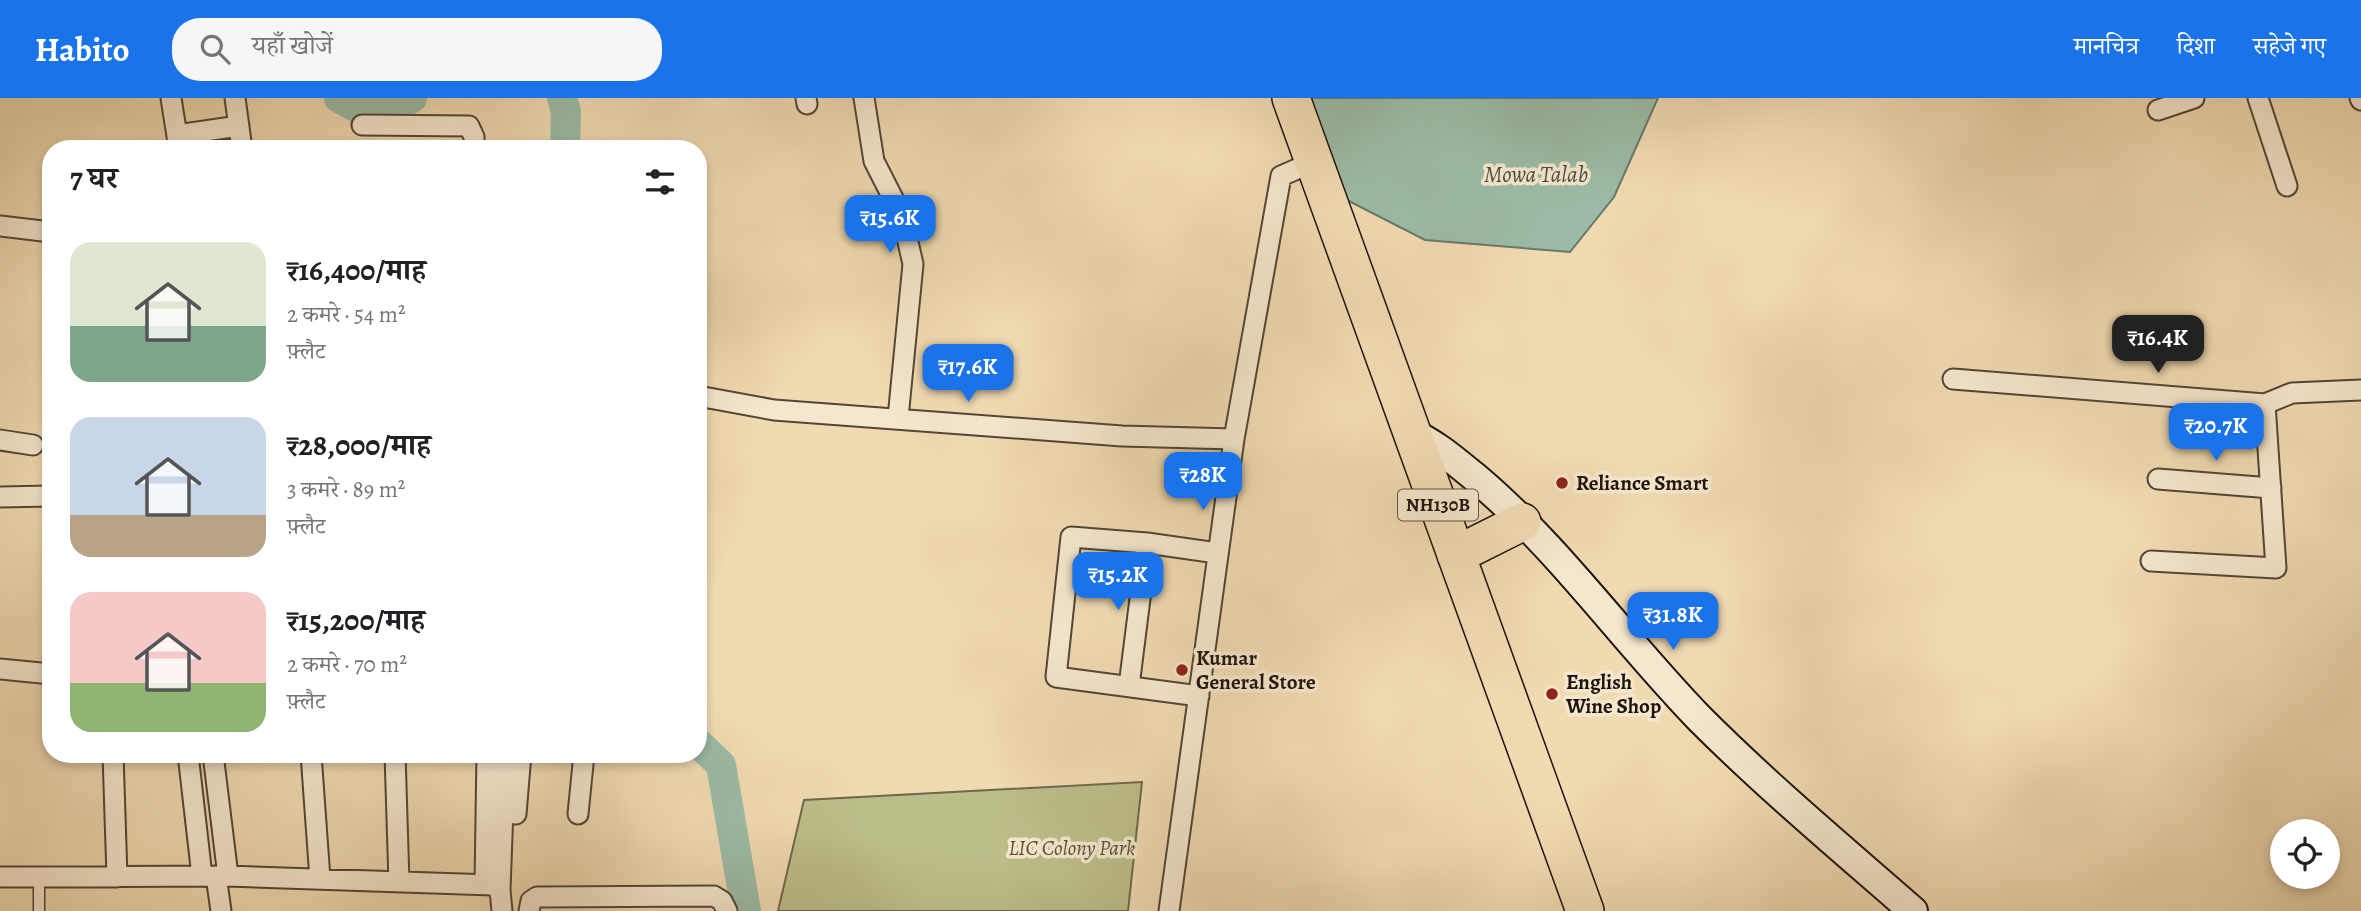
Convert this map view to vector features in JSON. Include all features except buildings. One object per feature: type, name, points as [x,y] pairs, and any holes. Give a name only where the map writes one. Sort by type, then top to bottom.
[{"type":"highway","name":"NH130B","points":[[1269,98],[1304,166],[1411,433],[1585,911]]},
{"type":"highway","name":"NH130B","points":[[1291,98],[1304,166],[1561,911]]},
{"type":"highway","points":[[1456,555],[1522,522]]},
{"type":"street","points":[[172,98],[178,140]]},
{"type":"street","points":[[235,98],[241,140]]},
{"type":"street","points":[[864,98],[874,161],[902,216],[913,264],[898,418]]},
{"type":"street","points":[[2158,110],[2194,98]]},
{"type":"street","points":[[2258,98],[2287,186]]},
{"type":"street","points":[[362,125],[469,126],[474,140]]},
{"type":"street","points":[[186,140],[239,126]]},
{"type":"street","points":[[1169,911],[1234,439],[1281,176],[1304,166]]},
{"type":"street","points":[[0,226],[42,231]]},
{"type":"street","points":[[1953,379],[2265,404],[2291,393],[2361,390]]},
{"type":"street","points":[[707,398],[774,410],[1122,436],[1234,439]]},
{"type":"street","points":[[2151,561],[2276,568],[2265,404]]},
{"type":"street","points":[[1411,433],[1436,445],[1494,494],[1700,718],[1780,794],[1913,911]]},
{"type":"street","points":[[0,440],[33,445]]},
{"type":"street","points":[[2158,479],[2271,488]]},
{"type":"street","points":[[0,497],[42,496]]},
{"type":"street","points":[[1199,696],[1056,677],[1071,537],[1147,543],[1217,553]]},
{"type":"street","points":[[1129,686],[1147,543]]},
{"type":"street","points":[[0,668],[42,673]]},
{"type":"street","points":[[113,763],[117,877]]},
{"type":"street","points":[[190,763],[220,911]]},
{"type":"street","points":[[213,763],[215,876]]},
{"type":"street","points":[[312,763],[320,879]]},
{"type":"street","points":[[395,763],[399,882]]},
{"type":"street","points":[[487,763],[493,887],[502,911]]},
{"type":"street","points":[[493,887],[504,763]]},
{"type":"street","points":[[516,814],[520,763]]},
{"type":"street","points":[[578,814],[583,763]]},
{"type":"street","points":[[0,877],[215,876],[493,887]]},
{"type":"street","points":[[528,911],[531,901],[537,897],[714,896],[722,901],[727,911]]},
{"type":"lane","points":[[39,877],[39,911]]},
{"type":"green space","name":"LIC Colony Park","points":[[1142,782],[1128,911],[778,911],[804,800]]},
{"type":"water","name":"Mowa Talab","points":[[1307,98],[1658,98],[1614,197],[1570,252],[1425,240],[1339,196]]},
{"type":"waterway","points":[[339,98],[355,107],[398,106],[412,98]]},
{"type":"waterway","points":[[562,98],[566,111],[565,140]]},
{"type":"waterway","points":[[707,752],[721,765],[746,911]]},
{"type":"place","name":"Reliance Smart","points":[[1562,483]]},
{"type":"place","name":"Kumar General Store","points":[[1182,670]]},
{"type":"place","name":"English Wine Shop","points":[[1552,694]]}]
